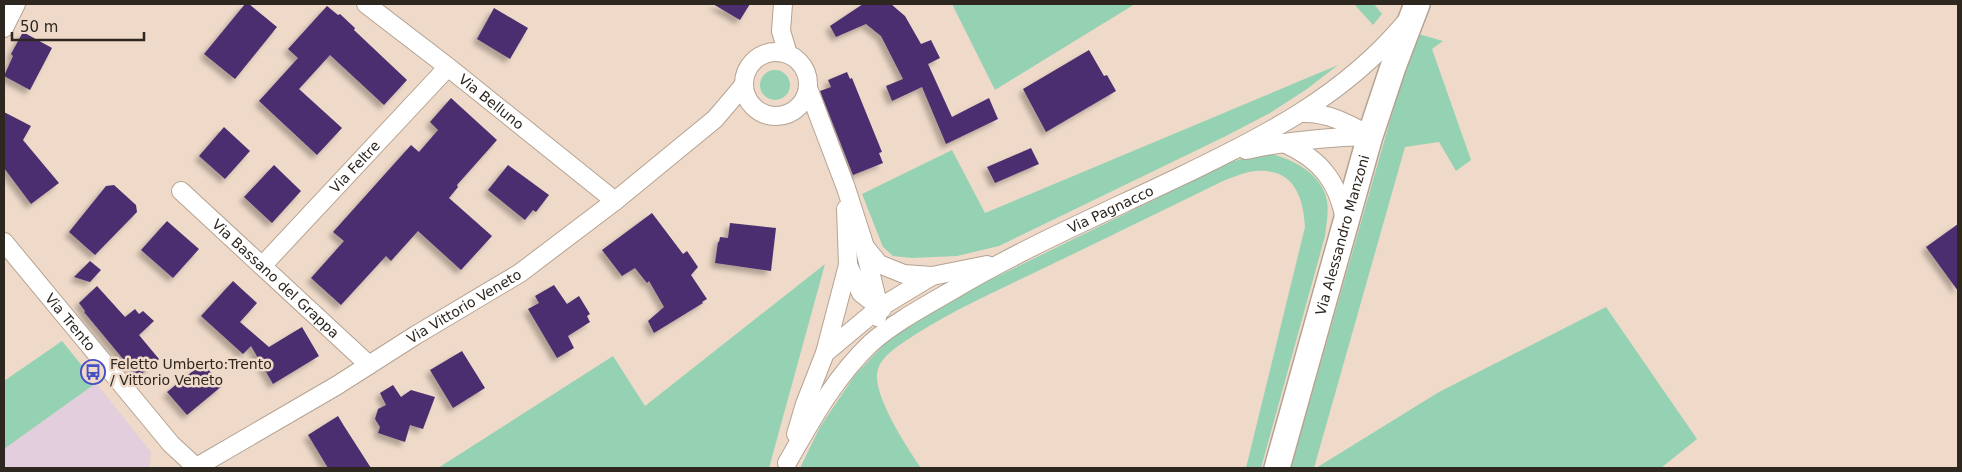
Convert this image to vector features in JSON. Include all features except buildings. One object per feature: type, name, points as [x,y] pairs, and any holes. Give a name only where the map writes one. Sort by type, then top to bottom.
[{"type":"street","points":[[4,28],[16,4]]},
{"type":"street","name":"Via Belluno","points":[[366,4],[615,201]]},
{"type":"street","points":[[783,4],[781,31],[788,54]]},
{"type":"street","name":"Via Pagnacco","points":[[786,466],[816,411],[843,373],[872,342],[913,314],[1000,263],[1224,156],[1302,113],[1359,69],[1391,39],[1414,9]]},
{"type":"street","name":"Via Alessandro Manzoni","points":[[1277,468],[1370,136],[1414,9]]},
{"type":"street","points":[[767,53],[781,31]]},
{"type":"street","points":[[788,114],[802,104],[808,88],[808,77],[804,68],[797,59],[788,54],[778,52],[767,53],[757,57],[749,65],[743,86],[745,94],[754,109],[771,116],[788,114],[806,115],[824,128]]},
{"type":"street","name":"Via Feltre","points":[[262,266],[448,67]]},
{"type":"street","name":"Via Vittorio Veneto","points":[[196,468],[520,274],[615,201],[715,119],[743,86]]},
{"type":"street","name":"Via Pagnacco","points":[[808,88],[846,188],[864,247],[879,308],[872,342]]},
{"type":"street","name":"Via Vittorio Veneto","points":[[715,119],[754,109]]},
{"type":"street","points":[[1302,113],[1316,113],[1331,117],[1352,125],[1370,136]]},
{"type":"street","name":"Via Pagnacco","points":[[1224,156],[1283,143],[1338,137],[1370,136]]},
{"type":"street","points":[[1283,143],[1302,151],[1319,166],[1333,183],[1341,200],[1346,223]]},
{"type":"street","name":"Via Pagnacco","points":[[786,466],[804,404],[825,353],[848,265],[846,188]]},
{"type":"street","name":"Via Bassano del Grappa","points":[[181,192],[369,365]]},
{"type":"street","name":"Via Trento","points":[[4,242],[171,444],[196,468]]},
{"type":"street","name":"Via Pagnacco","points":[[864,247],[879,264],[904,274],[932,276],[1000,263]]},
{"type":"street","name":"Via Pagnacco","points":[[848,265],[861,293],[879,308]]},
{"type":"street","name":"Via Pagnacco","points":[[825,353],[879,308],[932,276]]},
{"type":"street","points":[[879,308],[913,314]]},
{"type":"shaded area","points":[[96,383],[151,452],[149,468],[4,468],[4,449]]},
{"type":"green space","points":[[952,4],[1135,4],[995,90]]},
{"type":"green space","points":[[1354,4],[1374,4],[1382,14],[1373,25]]},
{"type":"green space","points":[[1415,33],[1443,41],[1432,49],[1471,160],[1456,171],[1439,142],[1405,147],[1314,468],[1291,468]]},
{"type":"green space","points":[[1338,65],[1307,89],[1270,113],[999,246],[957,256],[912,258],[893,256],[883,247],[862,194],[952,150],[985,213]]},
{"type":"green space","points":[[775,70],[786,74],[790,85],[786,96],[775,100],[764,96],[760,85],[764,74]]},
{"type":"green space","points":[[1266,153],[1295,163],[1312,175],[1324,191],[1328,210],[1325,236],[1261,468],[1246,468],[1305,227],[1301,202],[1292,183],[1275,173],[1263,171],[1249,172],[1223,181],[988,295],[917,333],[884,358],[878,369],[877,379],[880,392],[892,420],[921,468],[800,468],[820,427],[855,375],[892,336],[945,302],[1229,163]]},
{"type":"green space","points":[[825,264],[769,468],[438,468],[613,356],[645,406]]},
{"type":"green space","points":[[1606,307],[1697,439],[1661,468],[1316,468],[1439,392]]},
{"type":"green space","points":[[62,341],[96,383],[4,449],[4,381]]},
{"type":"place","name":"Feletto Umberto:Trento / Vittorio Veneto","points":[[93,372]]}]
